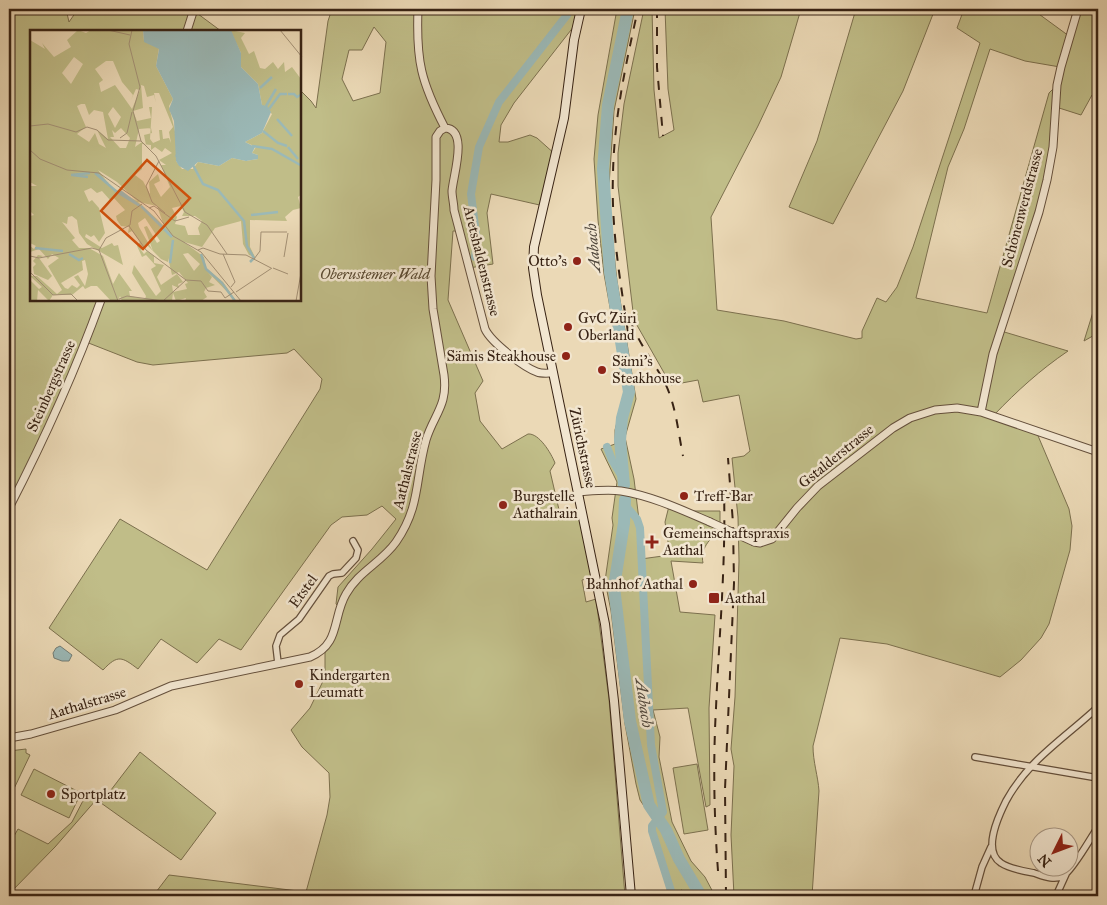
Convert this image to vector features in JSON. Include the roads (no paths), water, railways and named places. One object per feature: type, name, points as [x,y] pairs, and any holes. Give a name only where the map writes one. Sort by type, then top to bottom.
[{"type":"main road","name":"Zürichstrasse","points":[[581,9],[574,40],[564,118],[533,256],[536,288],[601,598],[614,701],[631,896]]},
{"type":"street","points":[[187,30],[194,9]]},
{"type":"street","name":"Aretshaldenstrasse","points":[[418,9],[417,41],[421,73],[432,103],[445,128],[450,128],[454,131],[459,141],[452,192],[454,210],[487,334],[497,345],[530,369],[543,373],[553,373]]},
{"type":"street","name":"Schönenwerdstrasse","points":[[981,412],[993,354],[1047,180],[1053,147],[1057,85],[1078,9]]},
{"type":"street","name":"Aathalstrasse","points":[[9,738],[31,734],[115,710],[171,686],[310,657],[325,648],[330,642],[346,594],[355,582],[391,548],[409,519],[414,507],[425,446],[442,407],[445,393],[444,375],[433,309],[430,276],[436,180],[436,137],[445,128]]},
{"type":"street","name":"Steinbergstrasse","points":[[9,508],[54,417],[86,342],[101,301]]},
{"type":"street","name":"Gstalderstrasse","points":[[578,492],[610,490],[626,492],[662,503],[754,542],[767,542],[772,539],[818,486],[893,428],[910,418],[935,410],[957,408],[981,412],[1098,452]]},
{"type":"street","name":"Etstel","points":[[278,663],[276,646],[280,635],[299,619],[329,576],[342,573],[356,558],[358,550],[353,541]]},
{"type":"street","points":[[974,896],[1004,805],[1029,767],[1098,707]]},
{"type":"street","points":[[976,757],[1098,778]]},
{"type":"street","points":[[1080,853],[1098,827]]},
{"type":"street","points":[[991,847],[996,859],[1007,866],[1030,872]]},
{"type":"street","points":[[1056,896],[1064,878]]},
{"type":"water","points":[[60,646],[72,655],[69,661],[54,658],[53,653]]},
{"type":"waterway","points":[[475,257],[477,242],[471,194],[479,147],[499,102],[570,9]]},
{"type":"waterway","name":"Aabach","points":[[624,485],[620,440],[622,418],[629,392],[610,272],[603,169],[608,105],[628,9]]},
{"type":"waterway","points":[[607,447],[612,460],[624,480]]},
{"type":"waterway","name":"Aabach","points":[[625,500],[624,523],[614,587],[630,721],[649,805],[666,830],[679,859],[701,896]]},
{"type":"waterway","points":[[625,505],[637,519],[640,528],[651,745],[663,812],[652,826],[652,831],[672,894]]},
{"type":"railway","points":[[628,332],[613,214],[613,174],[618,111],[638,9]]},
{"type":"railway","points":[[657,9],[657,67],[663,136]]},
{"type":"railway","points":[[631,322],[669,392],[683,456]]},
{"type":"railway","points":[[726,896],[725,789],[734,583],[733,523],[728,458]]},
{"type":"railway","points":[[718,871],[714,749],[723,573],[724,491]]},
{"type":"place","name":"Otto's","points":[[577,261]]},
{"type":"place","name":"GvC Züri Oberland","points":[[568,327]]},
{"type":"place","name":"Sämis Steakhouse","points":[[566,356]]},
{"type":"place","name":"Sämi's Steakhouse","points":[[602,370]]},
{"type":"place","name":"Treff-Bar","points":[[684,496]]},
{"type":"place","name":"Burgstelle Aathalrain","points":[[503,505]]},
{"type":"place","name":"Gemeinschaftspraxis Aathal","points":[[652,542]]},
{"type":"place","name":"Bahnhof Aathal","points":[[693,584]]},
{"type":"place","name":"Aathal","points":[[714,598]]},
{"type":"place","name":"Kindergarten Leumatt","points":[[299,684]]},
{"type":"place","name":"Sportplatz","points":[[51,794]]},
{"type":"park label","name":"Oberustemer Wald","points":[[375,274]]}]
